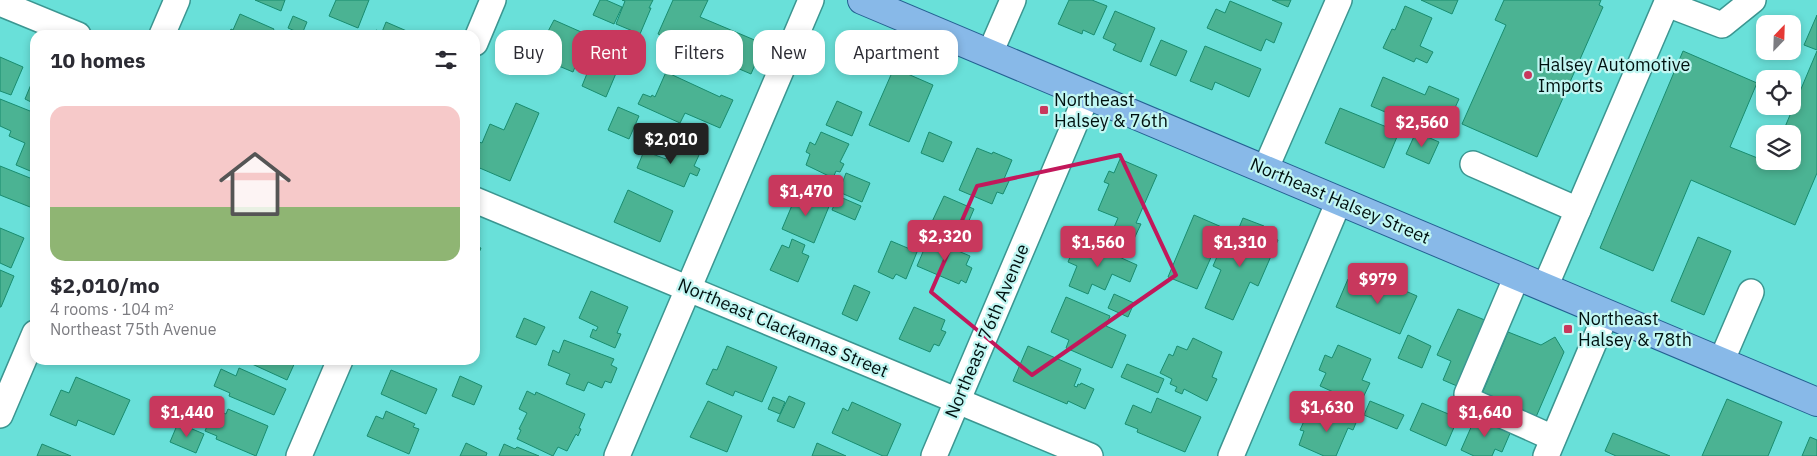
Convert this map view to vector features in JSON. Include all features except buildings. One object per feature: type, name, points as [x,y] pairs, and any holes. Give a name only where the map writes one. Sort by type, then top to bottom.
[{"type":"main road","name":"Northeast Halsey Street","points":[[862,0],[1817,402]]},
{"type":"street","points":[[164,30],[177,0]]},
{"type":"street","points":[[480,31],[493,0]]},
{"type":"street","points":[[616,456],[812,0]]},
{"type":"street","points":[[990,53],[1013,0]]},
{"type":"street","points":[[1265,170],[1339,0]]},
{"type":"street","points":[[1545,287],[1667,2],[1722,25],[1753,0]]},
{"type":"street","points":[[0,2],[66,30]]},
{"type":"street","name":"Northeast 76th Avenue","points":[[934,456],[1087,95]]},
{"type":"street","points":[[1473,164],[1578,210]]},
{"type":"street","points":[[1231,456],[1339,201]]},
{"type":"street","name":"Northeast Clackamas Street","points":[[480,202],[1090,456]]},
{"type":"street","points":[[1517,276],[1467,394],[1468,400],[1550,447],[1606,314]]},
{"type":"street","points":[[1721,362],[1751,292]]},
{"type":"street","points":[[0,415],[30,345]]},
{"type":"street","points":[[300,456],[338,365]]},
{"type":"highlighted area","points":[[1120,155],[1176,275],[1032,375],[931,292],[977,186]]},
{"type":"place","name":"Halsey Automotive Imports","points":[[1528,75]]},
{"type":"place","name":"Northeast Halsey & 76th","points":[[1044,110]]},
{"type":"place","name":"Northeast Halsey & 78th","points":[[1568,329]]}]
